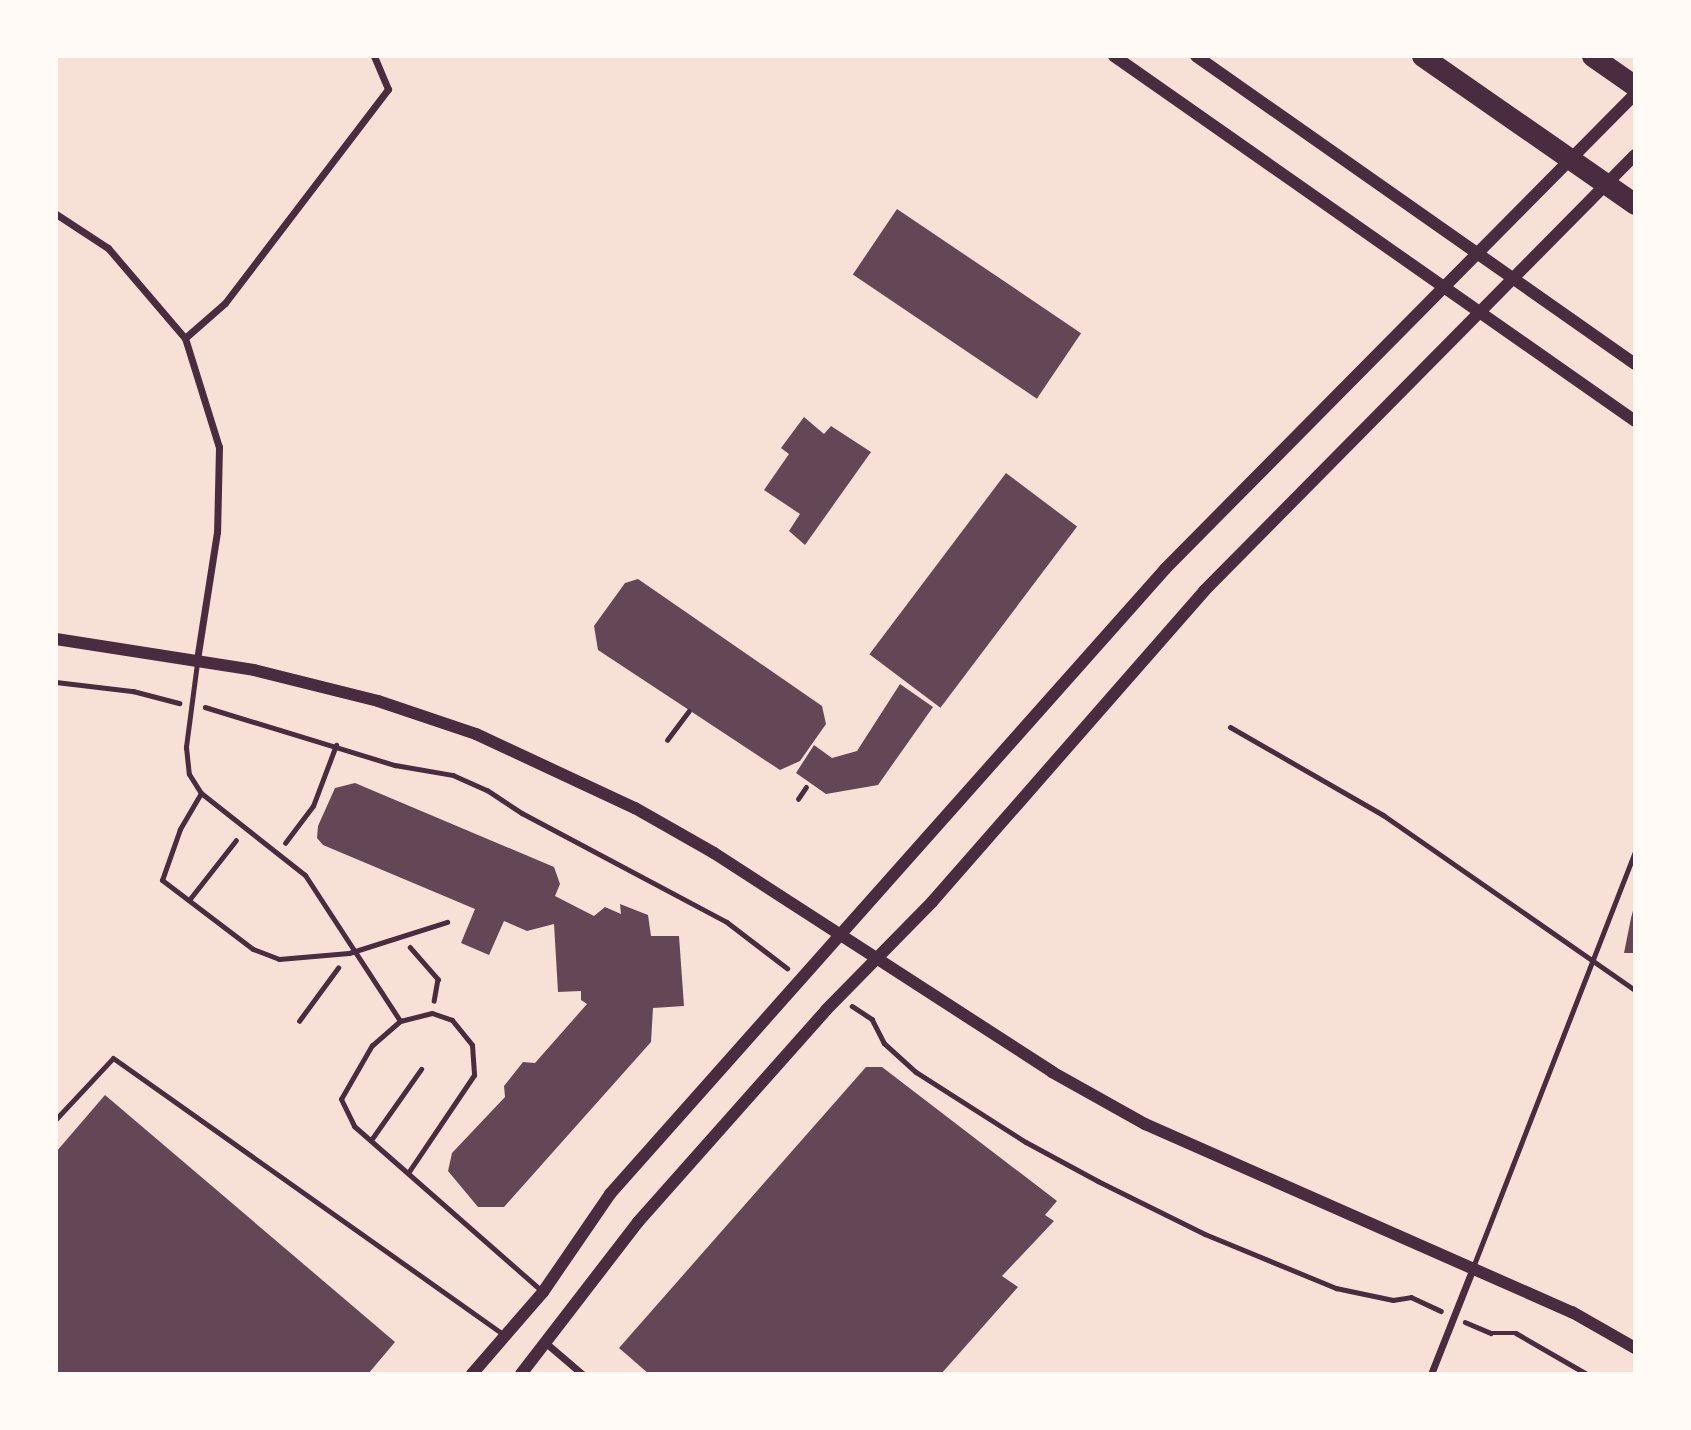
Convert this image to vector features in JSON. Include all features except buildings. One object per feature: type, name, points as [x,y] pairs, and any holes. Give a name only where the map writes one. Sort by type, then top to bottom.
[{"type":"highway","points":[[1422,56],[1635,204]]},
{"type":"highway","points":[[1592,56],[1635,86]]},
{"type":"street","points":[[185,338],[225,303],[388,89],[374,56]]},
{"type":"street","points":[[1114,56],[1635,421]]},
{"type":"street","points":[[1196,56],[1635,364]]},
{"type":"street","points":[[472,1374],[543,1292],[610,1194],[1165,569],[1635,94]]},
{"type":"street","points":[[521,1374],[547,1344],[638,1222],[879,957],[1204,591],[1635,155]]},
{"type":"street","points":[[56,214],[108,248],[185,338],[219,447],[217,532],[197,659]]},
{"type":"street","points":[[56,639],[197,659],[337,690],[476,734],[635,808],[843,934],[1052,1072],[1145,1124],[1572,1312],[1635,1348]]},
{"type":"street","points":[[1431,1374],[1473,1268]]},
{"type":"street","points":[[547,1344],[582,1374]]},
{"type":"lane","points":[[197,659],[186,747],[189,774],[201,793],[304,875],[358,952],[400,1021]]},
{"type":"lane","points":[[1230,727],[1382,815],[1635,990]]},
{"type":"lane","points":[[201,793],[180,829],[162,880],[253,949],[279,959],[358,952],[447,922]]},
{"type":"lane","points":[[189,900],[236,840]]},
{"type":"lane","points":[[1473,1268],[1635,852]]},
{"type":"lane","points":[[408,1173],[474,1075],[472,1045],[452,1020],[432,1013],[400,1021],[372,1045],[341,1099],[354,1126],[543,1292]]},
{"type":"lane","points":[[56,1119],[113,1058],[506,1336]]},
{"type":"lane","points":[[371,1140],[421,1069]]},
{"type":"path","points":[[56,682],[133,691],[154,698]]},
{"type":"path","points":[[222,711],[263,727],[395,765],[453,775],[488,790],[522,813],[727,922],[773,959]]},
{"type":"path","points":[[667,740],[690,711]]},
{"type":"path","points":[[277,853],[313,806],[336,746]]},
{"type":"path","points":[[798,799],[806,787]]},
{"type":"path","points":[[313,806],[323,810]]},
{"type":"path","points":[[401,937],[438,979],[432,1013]]},
{"type":"path","points":[[299,1021],[349,953]]},
{"type":"path","points":[[863,1013],[872,1019],[884,1044],[916,1072],[1026,1142],[1098,1181],[1205,1234],[1349,1293],[1421,1302]]},
{"type":"path","points":[[1491,1333],[1516,1333],[1587,1374]]}]
